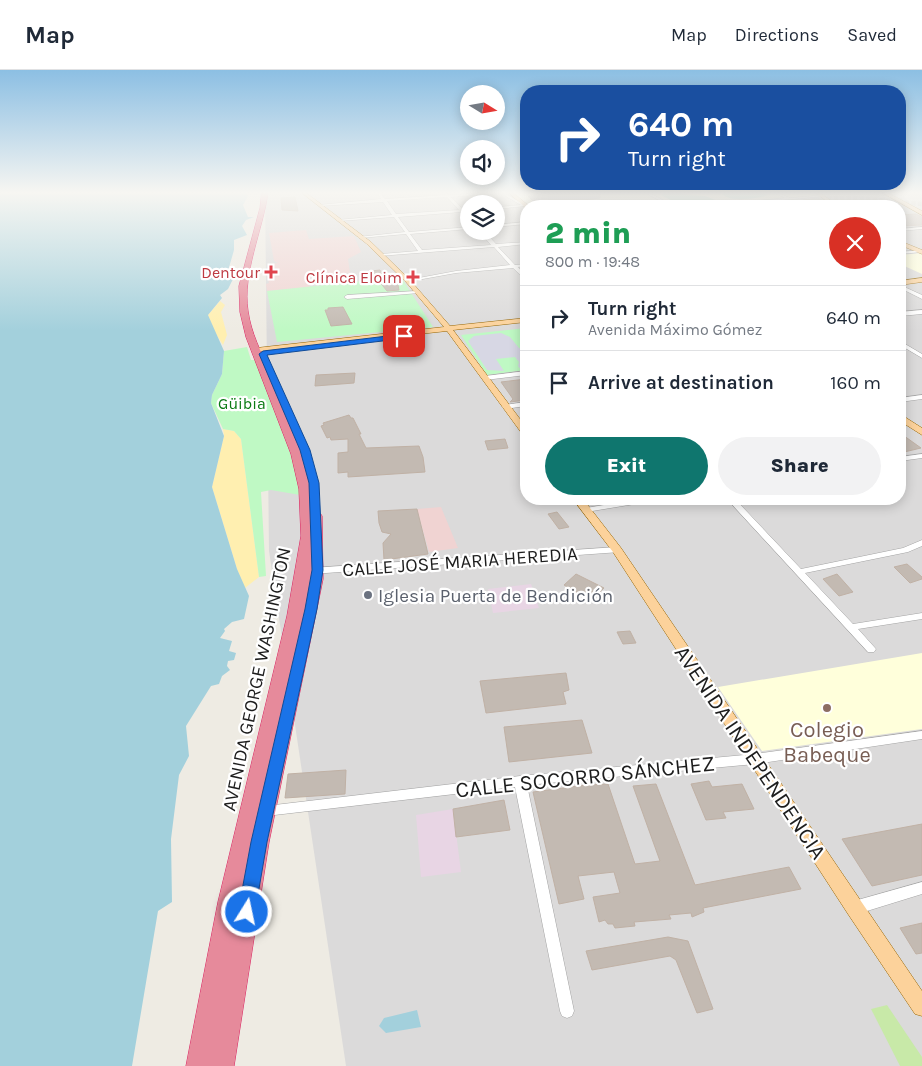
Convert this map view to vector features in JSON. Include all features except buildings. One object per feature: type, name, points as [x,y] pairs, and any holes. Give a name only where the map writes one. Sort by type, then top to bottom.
[{"type":"highway","name":"AVENIDA GEORGE WASHINGTON","points":[[222,1066],[234,982],[265,812],[311,609],[308,501],[304,475],[259,352],[244,319],[241,299],[242,286],[255,238]]},
{"type":"highway","name":"AVENIDA GEORGE WASHINGTON","points":[[259,352],[248,304],[248,289],[260,238]]},
{"type":"highway","name":"AVENIDA GEORGE WASHINGTON","points":[[198,1066],[211,987],[248,812],[310,571]]},
{"type":"main road","points":[[362,238],[408,281],[450,330],[520,426]]},
{"type":"main road","points":[[906,245],[921,251]]},
{"type":"main road","points":[[906,282],[922,279]]},
{"type":"main road","points":[[259,352],[520,322]]},
{"type":"main road","points":[[906,421],[922,432]]},
{"type":"main road","name":"AVENIDA INDEPENDENCIA","points":[[583,505],[616,550],[922,1007]]},
{"type":"street","points":[[411,238],[420,252]]},
{"type":"street","points":[[489,240],[520,272]]},
{"type":"street","points":[[381,255],[520,243]]},
{"type":"street","points":[[906,252],[921,251]]},
{"type":"street","points":[[408,281],[456,272],[520,266]]},
{"type":"street","points":[[906,287],[922,297]]},
{"type":"street","points":[[347,297],[417,292]]},
{"type":"street","points":[[906,313],[922,312]]},
{"type":"street","points":[[906,347],[922,356]]},
{"type":"street","points":[[906,353],[922,350]]},
{"type":"street","points":[[485,378],[520,374]]},
{"type":"street","points":[[906,399],[922,396]]},
{"type":"street","points":[[505,407],[520,405]]},
{"type":"street","points":[[906,458],[922,456]]},
{"type":"street","points":[[737,505],[871,649]]},
{"type":"street","points":[[798,572],[905,550],[922,543]]},
{"type":"street","name":"CALLE JOSÉ MARIA HEREDIA","points":[[310,571],[616,550]]},
{"type":"street","points":[[852,627],[922,616]]},
{"type":"street","name":"CALLE SOCORRO SÁNCHEZ","points":[[248,812],[265,812],[520,781],[756,759],[922,735]]},
{"type":"street","points":[[520,781],[567,1011]]},
{"type":"street","points":[[854,908],[922,888]]},
{"type":"shaded area","points":[[266,238],[505,240],[505,238],[520,238],[520,505],[906,505],[906,238],[922,238],[922,1066],[346,1066],[269,551]]},
{"type":"shaded area","points":[[270,238],[355,238],[361,252],[348,259],[350,273],[308,277],[310,287],[267,291],[266,284],[269,283],[266,271],[271,270],[270,264],[278,263],[274,261]]},
{"type":"shaded area","points":[[922,253],[922,274],[906,267],[906,254]]},
{"type":"shaded area","points":[[501,333],[510,337],[520,348],[520,369],[518,366],[519,362],[515,357],[496,359],[504,371],[487,370],[468,341],[474,336]]},
{"type":"shaded area","points":[[441,507],[458,548],[429,552],[417,509]]},
{"type":"shaded area","points":[[531,584],[539,608],[493,613],[488,589]]},
{"type":"shaded area","name":"Colegio Babeque","points":[[922,653],[922,729],[762,751],[718,687]]},
{"type":"shaded area","points":[[453,809],[461,872],[421,877],[416,815]]},
{"type":"green space","points":[[401,277],[433,327],[277,342],[267,291]]},
{"type":"green space","points":[[520,329],[520,371],[487,375],[461,335]]},
{"type":"green space","name":"Güibia","points":[[247,347],[251,360],[258,360],[306,496],[271,490],[261,492],[266,576],[259,577],[241,439],[234,431],[223,429],[211,403],[212,395],[222,374],[224,351]]},
{"type":"green space","points":[[887,1005],[922,1057],[922,1066],[900,1066],[871,1009]]},
{"type":"sand","points":[[220,301],[225,305],[221,312],[227,335],[223,345],[214,331],[208,315]]},
{"type":"sand","points":[[223,429],[234,431],[241,439],[259,577],[245,588],[237,569],[212,487],[224,436]]},
{"type":"water","points":[[0,238],[238,238],[234,240],[234,250],[228,271],[234,271],[231,276],[234,277],[228,289],[220,295],[222,298],[208,315],[224,351],[222,374],[212,395],[211,403],[224,436],[212,487],[237,569],[249,596],[244,619],[232,622],[224,629],[225,631],[220,638],[232,641],[229,651],[236,653],[234,660],[228,661],[227,666],[230,670],[222,676],[219,684],[211,686],[186,726],[189,756],[179,775],[171,839],[172,902],[158,911],[132,1066],[0,1066]]},
{"type":"water","points":[[417,1010],[421,1027],[386,1033],[379,1026],[384,1018]]},
{"type":"place","name":"Dentour","points":[[271,272]]},
{"type":"place","name":"Clínica Eloim","points":[[413,277]]},
{"type":"place","name":"Iglesia Puerta de Bendición","points":[[368,595]]},
{"type":"place","name":"Colegio Babeque","points":[[827,708]]},
{"type":"route","points":[[247,912],[267,803],[311,609],[318,570],[314,483],[305,450],[263,354],[404,336]]}]
